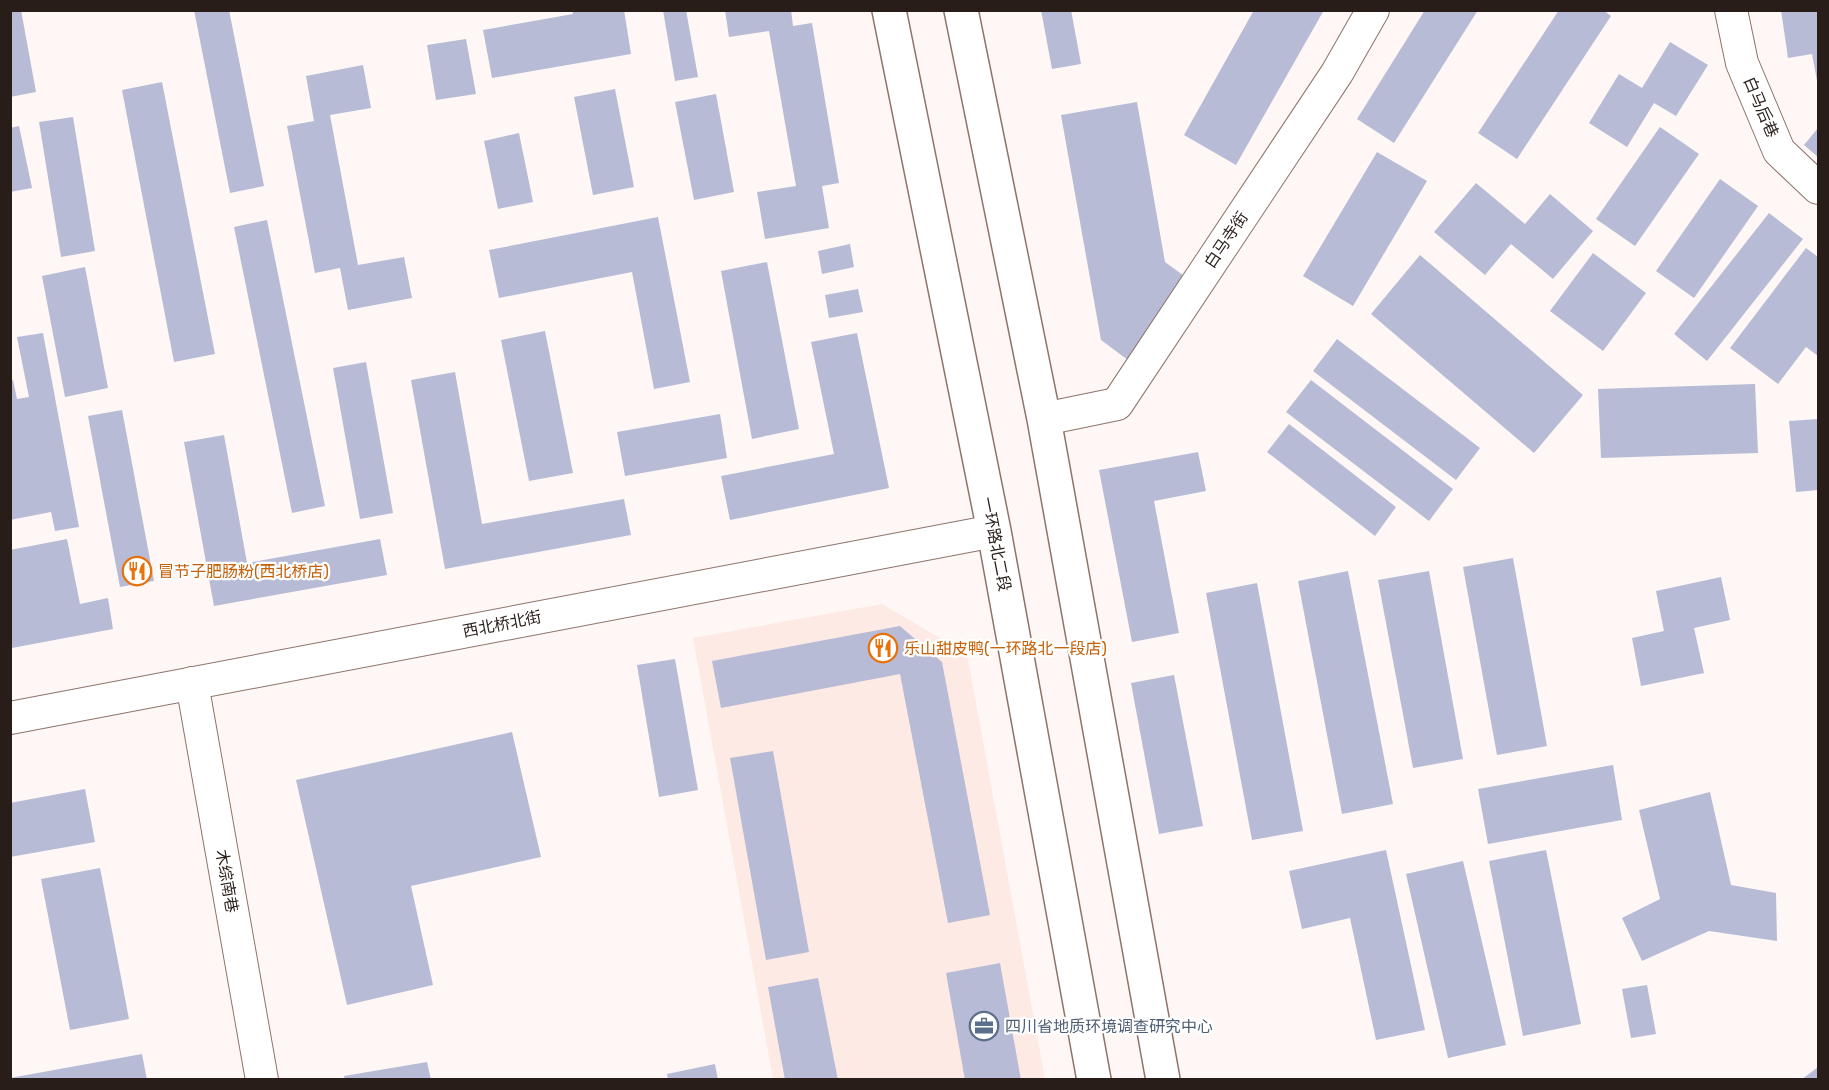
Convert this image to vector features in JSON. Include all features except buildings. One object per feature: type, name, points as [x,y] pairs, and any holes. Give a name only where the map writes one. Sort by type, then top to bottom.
[{"type":"main road","name":"一环路北二段","points":[[889,10],[994,531],[1094,1080]]},
{"type":"main road","points":[[961,10],[1044,419],[1163,1080]]},
{"type":"street","name":"白马寺街","points":[[1044,419],[1117,405],[1337,73],[1373,10]]},
{"type":"street","name":"白马后巷","points":[[1731,10],[1742,63],[1779,151],[1818,188]]},
{"type":"street","name":"西北桥北街","points":[[10,718],[994,531]]},
{"type":"street","name":"木综南巷","points":[[192,683],[262,1080]]},
{"type":"shaded area","points":[[882,604],[967,654],[1045,1079],[773,1079],[693,638]]},
{"type":"place","name":"冒节子肥肠粉(西北桥店)","points":[[137,571]]},
{"type":"place","name":"乐山甜皮鸭(一环路北一段店)","points":[[883,648]]},
{"type":"place","name":"四川省地质环境调查研究中心","points":[[984,1026]]}]
